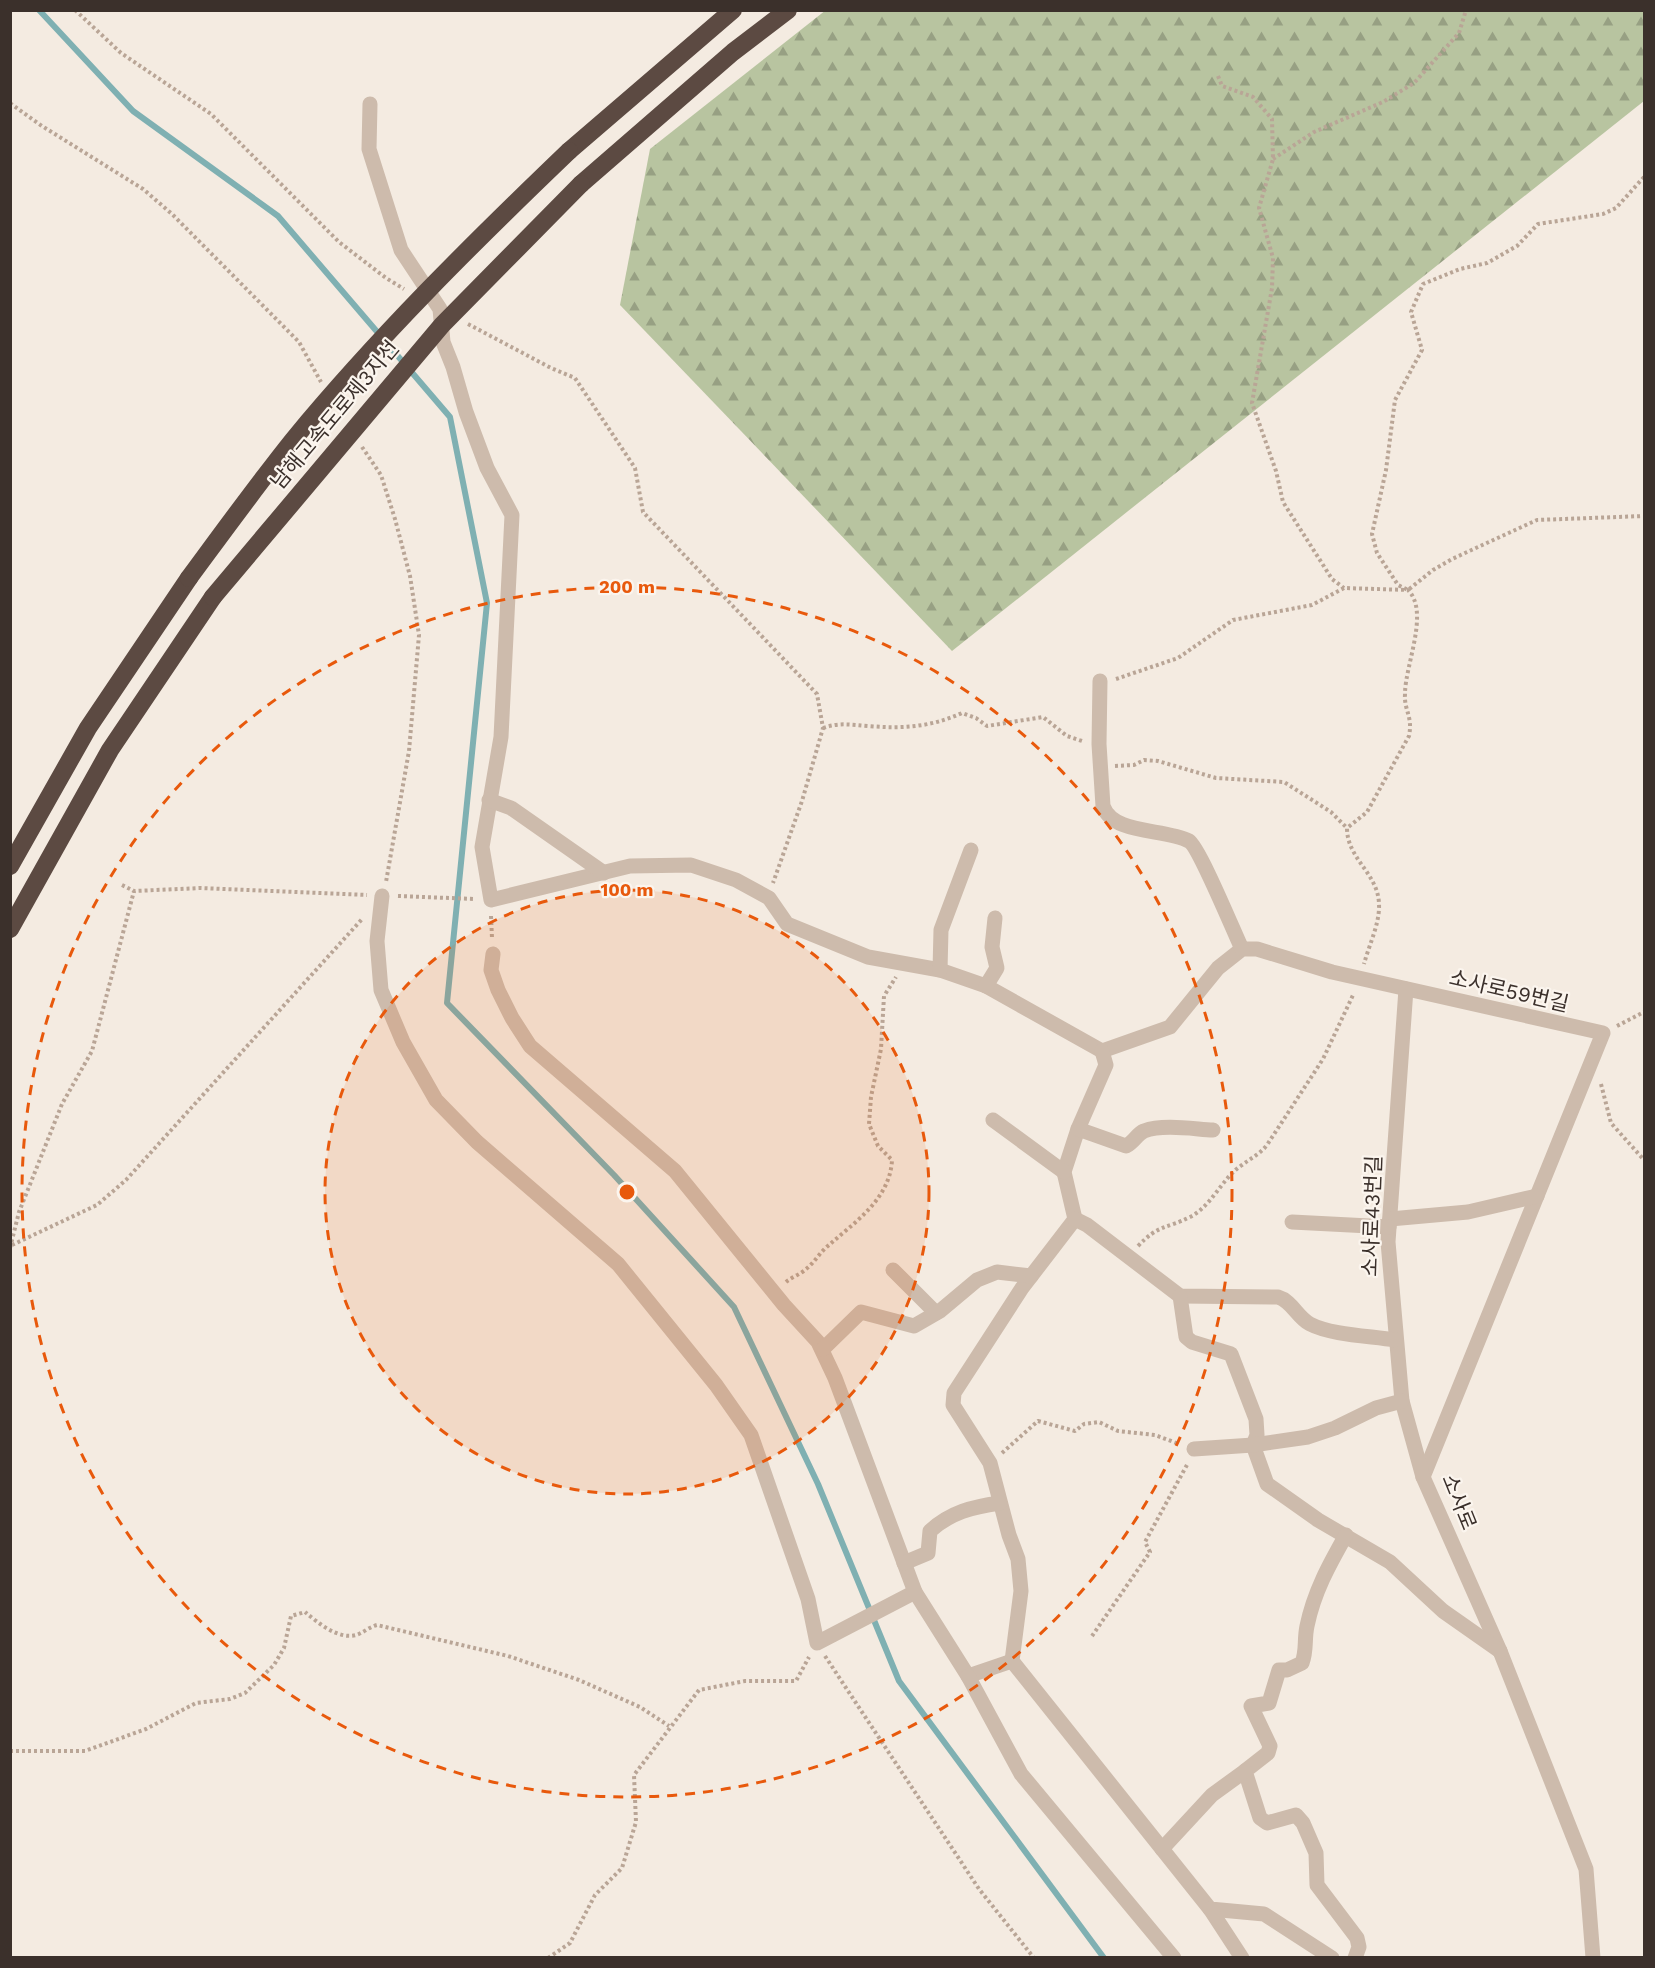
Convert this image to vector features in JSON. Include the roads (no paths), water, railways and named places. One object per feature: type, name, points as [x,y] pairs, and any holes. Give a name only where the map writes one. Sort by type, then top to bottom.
[{"type":"highway","name":"남해고속도로제3지선","points":[[10,866],[88,728],[189,578],[293,440],[400,320],[474,242],[569,151],[733,10]]},
{"type":"highway","name":"남해고속도로제3지선","points":[[10,929],[110,750],[213,597],[434,333],[581,184],[733,52],[788,10]]},
{"type":"street","points":[[370,104],[369,149],[401,250],[440,309],[443,342],[466,412],[487,468],[512,515],[501,737],[482,847],[491,900],[630,866],[691,865],[736,880],[769,898],[787,924],[868,957],[940,970],[986,986],[1102,1051],[1106,1065],[1078,1129],[1064,1172],[1075,1219]]},
{"type":"street","points":[[1100,681],[1099,744],[1102,806],[1106,815],[1120,825],[1150,830],[1191,842],[1201,857],[1242,949],[1218,968],[1170,1027],[1102,1051]]},
{"type":"street","points":[[489,800],[511,808],[604,873]]},
{"type":"street","points":[[940,970],[941,930],[971,850]]},
{"type":"street","points":[[388,896],[377,941],[381,990],[404,1042],[436,1100],[477,1142],[618,1264],[716,1385],[745,1426],[751,1435],[808,1599],[817,1643],[915,1592]]},
{"type":"street","points":[[986,986],[998,968],[992,947],[995,918]]},
{"type":"street","name":"소사로59번길","points":[[1242,949],[1257,949],[1406,989],[1603,1033]]},
{"type":"street","points":[[493,954],[491,970],[498,990],[530,1046],[675,1171],[823,1349],[915,1592],[968,1677],[1022,1774],[1174,1958]]},
{"type":"street","name":"소사로43번길","points":[[1406,989],[1389,1223],[1395,1340],[1402,1401],[1423,1477]]},
{"type":"street","name":"소사로","points":[[1593,1958],[1586,1869],[1500,1651],[1423,1477],[1603,1033]]},
{"type":"street","points":[[993,1120],[1064,1172]]},
{"type":"street","points":[[1078,1129],[1126,1146],[1134,1142],[1140,1133],[1151,1129],[1213,1130]]},
{"type":"street","points":[[1292,1222],[1389,1223],[1468,1212],[1537,1196]]},
{"type":"street","points":[[1075,1219],[1087,1225],[1180,1296],[1278,1296],[1286,1299],[1308,1323],[1320,1328],[1395,1340]]},
{"type":"street","points":[[1075,1219],[1031,1276],[954,1393],[953,1405],[990,1463],[1018,1559],[1019,1614],[1012,1661],[1210,1909],[1242,1958]]},
{"type":"street","points":[[893,1270],[936,1313]]},
{"type":"street","points":[[823,1349],[861,1312],[914,1326],[936,1313],[977,1280],[997,1272],[1031,1276]]},
{"type":"street","points":[[1180,1296],[1186,1337],[1191,1342],[1231,1354],[1256,1419],[1257,1435],[1253,1445],[1267,1484],[1318,1520],[1390,1562],[1443,1611],[1500,1651]]},
{"type":"street","points":[[1194,1449],[1253,1445],[1308,1437],[1335,1428],[1376,1408],[1402,1401]]},
{"type":"street","points":[[904,1563],[928,1553],[930,1531],[946,1516],[973,1507],[1000,1503]]},
{"type":"street","points":[[1162,1849],[1212,1795],[1268,1753],[1270,1746],[1251,1706],[1269,1703],[1280,1670],[1287,1670],[1302,1663],[1307,1650],[1307,1626],[1322,1576],[1346,1535]]},
{"type":"street","points":[[968,1677],[1012,1661]]},
{"type":"street","points":[[1245,1771],[1260,1818],[1267,1823],[1296,1815],[1303,1823],[1316,1853],[1317,1885],[1354,1932],[1359,1947],[1356,1958]]},
{"type":"street","points":[[1210,1909],[1264,1914],[1332,1958]]},
{"type":"waterway","points":[[39,10],[133,111],[278,216],[450,417],[487,603],[447,1003],[614,1175],[734,1307],[818,1484],[899,1681],[1104,1958]]}]
